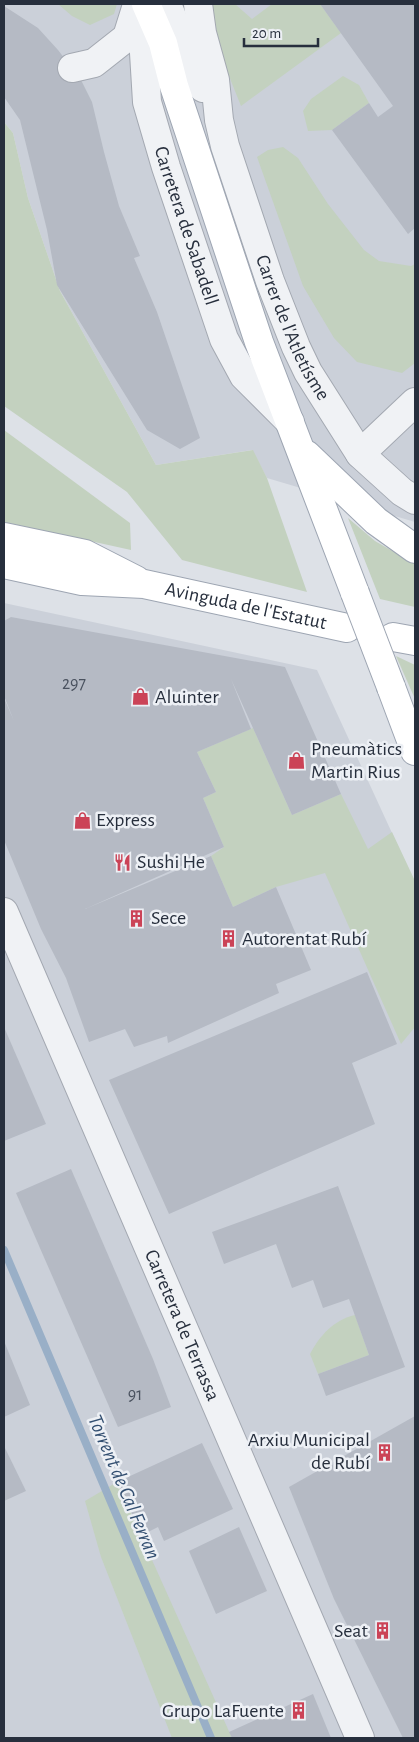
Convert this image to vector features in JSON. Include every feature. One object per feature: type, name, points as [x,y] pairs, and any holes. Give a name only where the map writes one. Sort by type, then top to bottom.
[{"type":"main road","points":[[146,4],[163,43],[174,86],[259,342],[415,751]]},
{"type":"main road","points":[[163,43],[166,4]]},
{"type":"main road","points":[[301,450],[376,522],[415,549]]},
{"type":"main road","points":[[4,537],[85,554],[144,584]]},
{"type":"main road","points":[[7,569],[82,581],[144,584]]},
{"type":"main road","name":"Avinguda de l'Estatut","points":[[144,584],[347,628]]},
{"type":"street","points":[[72,68],[94,63],[127,37],[137,4]]},
{"type":"street","name":"Carretera de Sabadell","points":[[141,4],[147,102],[166,167],[224,340],[244,376],[290,422]]},
{"type":"street","points":[[166,4],[194,72],[219,120]]},
{"type":"street","points":[[198,4],[202,33],[215,80],[219,120]]},
{"type":"street","name":"Carrer de l'Atletísme","points":[[219,120],[225,146],[270,281],[308,372],[360,454],[402,492],[415,500]]},
{"type":"street","points":[[360,454],[415,402]]},
{"type":"street","name":"Carretera de Terrassa","points":[[4,912],[239,1453],[360,1738]]},
{"type":"shaded area","points":[[4,4],[415,4],[415,522],[267,478],[252,450],[156,465],[60,291],[28,198],[13,133],[4,122]]},
{"type":"shaded area","points":[[4,603],[317,670],[415,883],[415,1738],[4,1738]]},
{"type":"green space","points":[[58,4],[117,4],[114,14],[90,25],[72,16]]},
{"type":"green space","points":[[210,4],[235,4],[252,19],[272,4],[320,4],[341,33],[241,106],[219,51]]},
{"type":"green space","points":[[343,76],[359,85],[369,103],[332,130],[308,131],[303,111],[311,99]]},
{"type":"green space","points":[[4,122],[13,133],[28,198],[60,291],[156,465],[253,450],[267,478],[307,592],[182,560],[127,492],[4,406]]},
{"type":"green space","points":[[283,147],[298,158],[328,204],[364,250],[379,261],[411,266],[415,264],[415,363],[402,373],[357,362],[334,338],[303,286],[257,157],[268,150]]},
{"type":"green space","points":[[4,430],[130,523],[131,550],[4,522]]},
{"type":"green space","points":[[348,518],[375,541],[415,564],[415,607],[380,599]]},
{"type":"green space","points":[[396,656],[415,665],[415,699]]},
{"type":"green space","points":[[253,728],[292,815],[341,794],[368,849],[392,832],[415,881],[415,1027],[401,1044],[325,873],[276,887],[233,907],[211,856],[224,847],[203,798],[216,792],[197,752]]},
{"type":"green space","points":[[355,1315],[369,1355],[318,1374],[310,1354],[314,1347],[328,1329],[347,1317]]},
{"type":"green space","points":[[117,1482],[232,1738],[172,1738],[101,1557],[85,1501]]},
{"type":"building","points":[[320,4],[415,4],[415,228],[408,234],[332,130],[369,103],[378,117],[393,106]]},
{"type":"building","points":[[4,6],[38,28],[81,80],[92,102],[119,206],[140,256],[134,258],[157,312],[200,438],[180,449],[147,430],[57,285],[47,230],[20,120],[4,97]]},
{"type":"building","points":[[11,617],[285,667],[341,794],[292,815],[231,679],[251,729],[197,752],[216,792],[203,798],[224,847],[85,909],[211,856],[233,907],[276,887],[311,970],[276,984],[279,993],[168,1043],[167,1036],[134,1047],[125,1029],[89,1042],[66,978],[41,929],[4,840],[4,698],[14,721],[4,696],[4,621]]},
{"type":"building","points":[[367,972],[397,1044],[352,1063],[375,1124],[169,1214],[109,1080]]},
{"type":"building","points":[[4,1027],[46,1124],[4,1141]]},
{"type":"building","points":[[71,1169],[153,1359],[171,1407],[118,1427],[16,1193]]},
{"type":"building","points":[[338,1186],[405,1367],[326,1396],[318,1374],[369,1355],[349,1299],[323,1308],[313,1280],[292,1288],[276,1244],[224,1264],[212,1232]]},
{"type":"building","points":[[4,1341],[30,1405],[4,1417]]},
{"type":"building","points":[[415,1416],[415,1738],[403,1738],[334,1599],[289,1487]]},
{"type":"building","points":[[202,1443],[233,1509],[164,1541],[158,1527],[142,1535],[117,1482]]},
{"type":"building","points":[[4,1446],[26,1491],[4,1501]]},
{"type":"building","points":[[239,1527],[267,1591],[216,1614],[189,1551]]},
{"type":"building","name":"Grupo LaFuente","points":[[313,1694],[331,1738],[232,1738],[229,1732]]},
{"type":"waterway","name":"Torrent de Cal Ferran","points":[[4,1250],[211,1738]]},
{"type":"place","name":"Aluinter","points":[[141,697]]},
{"type":"place","name":"Pneumàtics Martin Rius","points":[[297,761]]},
{"type":"place","name":"Express","points":[[82,820]]},
{"type":"place","name":"Sushi He","points":[[123,862]]},
{"type":"place","name":"Sece","points":[[137,918]]},
{"type":"place","name":"Autorentat Rubí","points":[[228,939]]},
{"type":"place","name":"Arxiu Municipal de Rubí","points":[[384,1452]]},
{"type":"place","name":"Seat","points":[[382,1631]]},
{"type":"place","name":"Grupo LaFuente","points":[[298,1711]]}]
